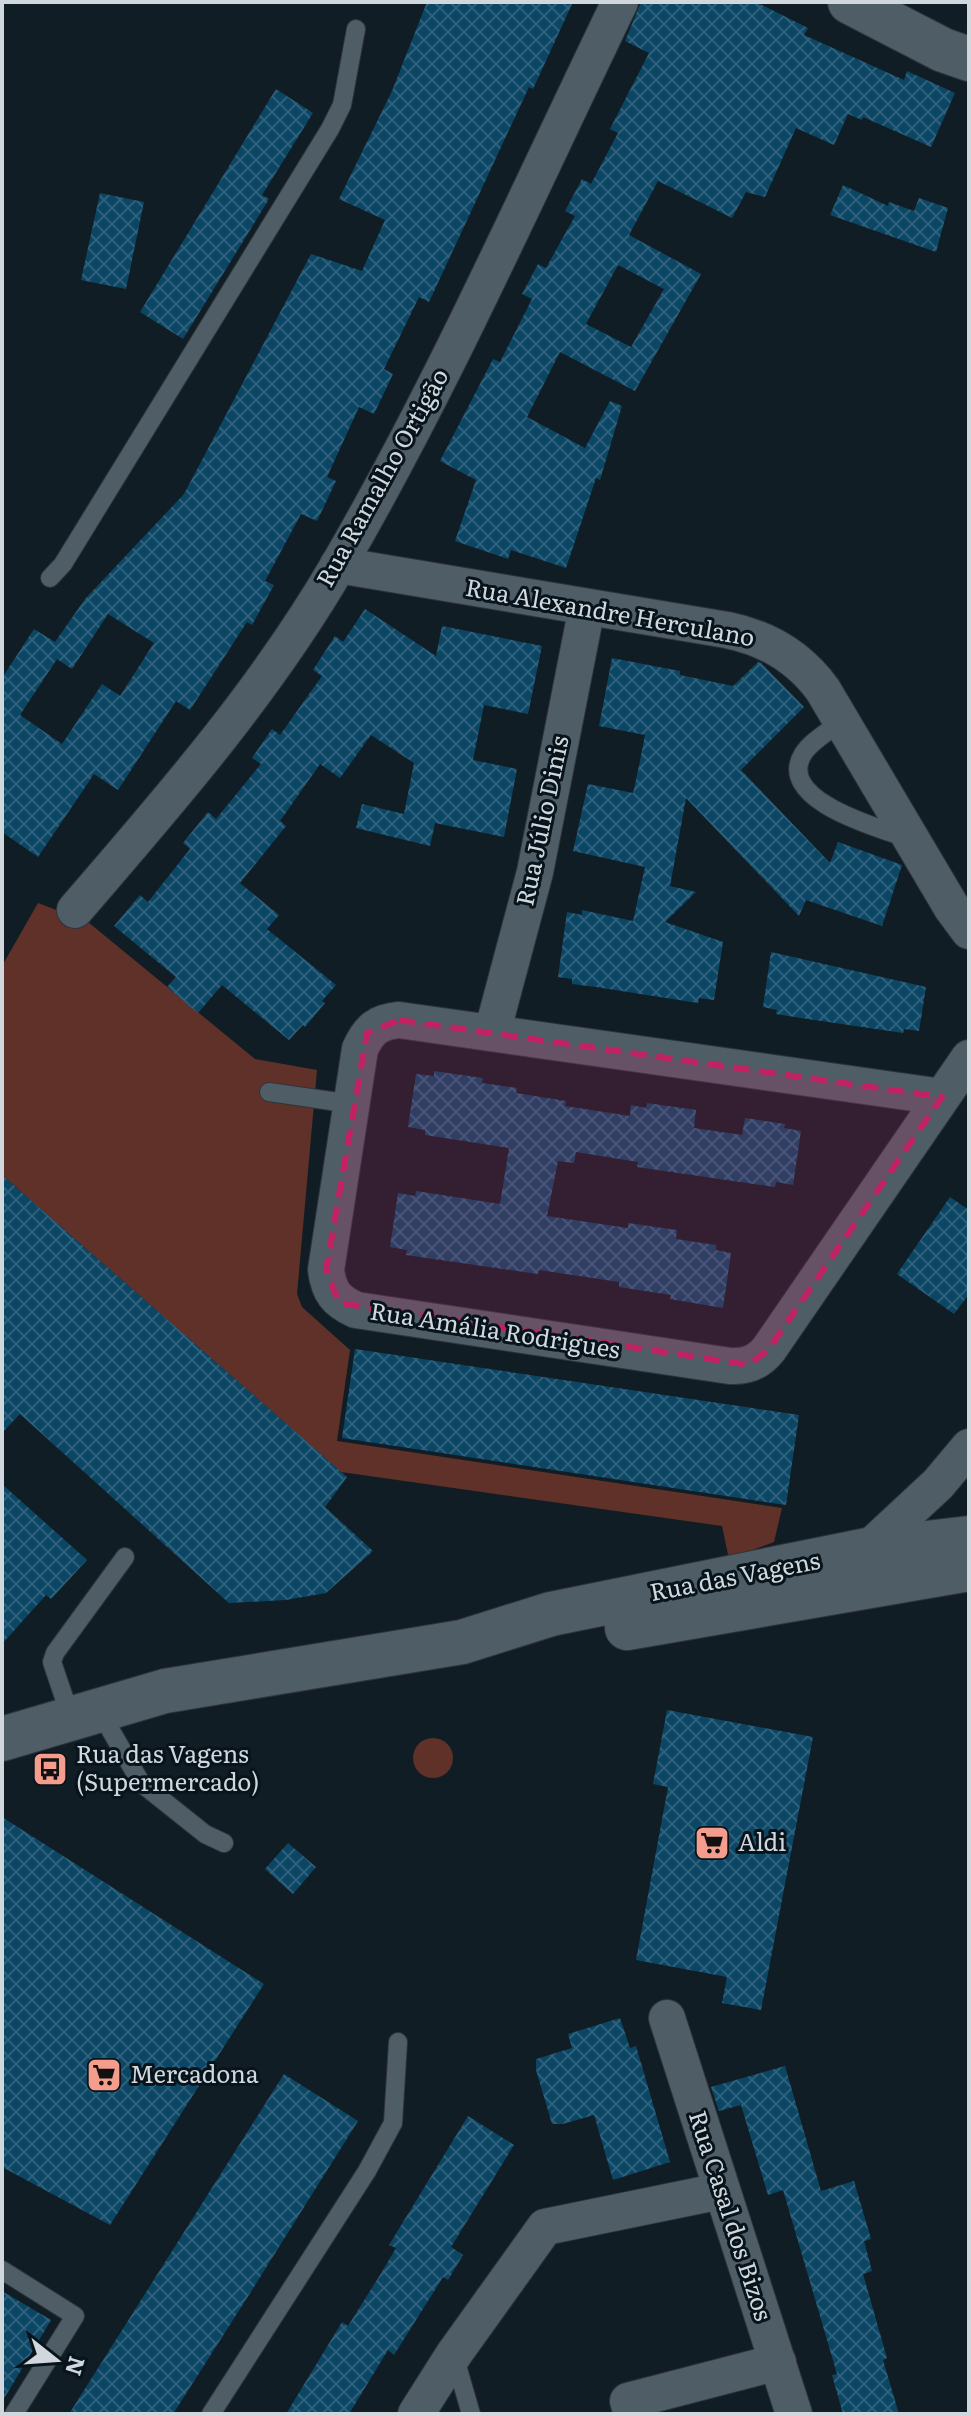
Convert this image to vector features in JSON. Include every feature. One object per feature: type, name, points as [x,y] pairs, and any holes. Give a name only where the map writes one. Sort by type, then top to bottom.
[{"type":"street","name":"Rua Ramalho Ortigão","points":[[75,910],[226,731],[279,658],[338,565],[432,393],[620,2]]},
{"type":"street","points":[[850,2],[943,50],[969,59]]},
{"type":"street","name":"Rua Alexandre Herculano","points":[[338,565],[739,633],[761,639],[782,650],[809,672],[969,931]]},
{"type":"street","name":"Rua Júlio Dinis","points":[[492,1033],[535,872],[587,607]]},
{"type":"street","name":"Rua Amália Rodrigues","points":[[942,1097],[399,1020],[382,1022],[367,1033],[360,1049],[326,1270],[329,1288],[339,1303],[356,1310],[737,1367],[749,1365],[765,1354],[969,1058]]},
{"type":"street","points":[[867,1550],[938,1484],[969,1447]]},
{"type":"street","name":"Rua das Vagens","points":[[2,1739],[165,1691],[462,1642],[551,1614],[867,1550],[969,1538]]},
{"type":"street","name":"Rua das Vagens","points":[[462,1642],[545,1642],[969,1569]]},
{"type":"street","name":"Rua Casal dos Bizos","points":[[667,2018],[794,2414]]},
{"type":"street","points":[[416,2414],[454,2354],[545,2227],[721,2191]]},
{"type":"street","points":[[632,2414],[628,2401],[778,2362]]},
{"type":"lane","points":[[50,578],[63,564],[330,129],[342,105],[356,29]]},
{"type":"lane","points":[[841,721],[801,757],[799,776],[804,785],[816,798],[844,816],[911,839]]},
{"type":"lane","points":[[269,1092],[352,1104]]},
{"type":"lane","points":[[125,1557],[55,1653],[52,1662],[85,1714],[141,1783],[205,1834],[224,1843]]},
{"type":"lane","points":[[211,2414],[367,2171],[393,2123],[398,2042]]},
{"type":"lane","points":[[2,2270],[75,2316],[14,2414]]},
{"type":"lane","points":[[454,2354],[471,2414]]},
{"type":"highlighted area","points":[[399,1020],[942,1097],[769,1349],[749,1365],[339,1303],[326,1270],[367,1033]]},
{"type":"shaded area","points":[[38,903],[88,922],[255,1059],[317,1070],[297,1294],[302,1307],[350,1350],[337,1441],[782,1508],[774,1542],[729,1559],[722,1526],[341,1472],[2,1175],[2,966]]},
{"type":"shaded area","points":[[433,1738],[447,1744],[453,1758],[447,1772],[433,1778],[419,1772],[413,1758],[419,1744]]},
{"type":"building","points":[[427,2],[573,2],[533,89],[529,87],[429,302],[419,297],[384,369],[393,374],[374,414],[359,407],[327,477],[336,481],[317,521],[301,514],[265,581],[274,585],[252,625],[247,622],[190,710],[176,701],[118,790],[94,774],[38,857],[2,832],[2,678],[34,629],[55,642],[85,599],[184,494],[311,254],[362,271],[385,220],[339,199],[392,91]],"holes":[[[108,614],[154,643],[120,696],[102,684],[62,744],[20,715],[57,659],[72,669]]]},
{"type":"building","points":[[641,2],[756,2],[808,28],[804,35],[904,80],[907,71],[955,93],[931,147],[863,117],[862,120],[848,114],[834,145],[796,128],[765,197],[746,192],[732,218],[658,181],[629,235],[701,274],[635,391],[560,352],[527,417],[585,448],[610,401],[622,406],[600,480],[596,478],[566,568],[511,550],[508,559],[455,541],[476,480],[440,461],[493,359],[500,362],[532,299],[522,294],[538,264],[546,268],[575,216],[565,211],[582,179],[591,184],[618,133],[610,129],[649,53],[625,41]],"holes":[[[618,265],[664,289],[631,347],[586,324]]]},
{"type":"building","points":[[276,89],[313,113],[262,195],[269,199],[183,339],[140,312]]},
{"type":"building","points":[[843,185],[888,206],[889,202],[914,211],[919,198],[948,208],[936,252],[830,215]]},
{"type":"building","points":[[100,193],[144,202],[126,289],[81,280]]},
{"type":"building","points":[[365,609],[436,656],[442,626],[542,646],[528,714],[484,705],[473,760],[517,769],[504,837],[435,823],[430,846],[356,828],[362,804],[404,814],[414,763],[371,735],[340,778],[320,764],[280,821],[286,826],[240,883],[279,915],[267,929],[336,985],[305,1027],[303,1025],[289,1040],[222,985],[198,1013],[167,987],[176,977],[114,926],[140,895],[148,902],[190,849],[183,843],[208,812],[216,819],[261,764],[252,758],[272,729],[280,735],[322,676],[313,670],[335,636],[343,642]]},
{"type":"building","points":[[612,658],[680,671],[680,675],[733,686],[758,662],[761,663],[804,707],[741,770],[830,863],[838,842],[902,865],[882,926],[806,900],[799,916],[686,798],[670,886],[696,892],[665,922],[723,942],[714,1000],[699,998],[698,1003],[572,984],[572,979],[558,977],[567,912],[582,915],[582,910],[633,921],[645,867],[573,851],[588,784],[633,793],[639,766],[645,735],[599,726]]},
{"type":"building","points":[[771,952],[926,987],[919,1031],[904,1029],[903,1033],[776,1014],[777,1010],[763,1007]]},
{"type":"building","points":[[434,1071],[483,1078],[482,1083],[517,1088],[516,1093],[566,1101],[565,1106],[630,1116],[631,1105],[646,1108],[647,1103],[696,1110],[694,1128],[742,1135],[745,1118],[785,1124],[784,1128],[801,1131],[793,1185],[776,1182],[775,1187],[637,1167],[638,1162],[576,1152],[574,1163],[558,1161],[547,1216],[628,1228],[628,1223],[677,1230],[676,1239],[716,1245],[716,1250],[731,1253],[723,1308],[670,1299],[671,1295],[619,1287],[619,1282],[406,1255],[407,1250],[390,1247],[398,1193],[415,1196],[416,1191],[500,1204],[509,1148],[425,1135],[425,1130],[408,1127],[416,1074],[434,1076]]},
{"type":"building","points":[[2,1175],[347,1477],[325,1507],[373,1551],[326,1593],[286,1600],[229,1603],[20,1414],[2,1433]]},
{"type":"building","points":[[950,1197],[969,1210],[969,1294],[954,1314],[897,1274]]},
{"type":"building","points":[[355,1349],[799,1415],[786,1505],[342,1438]]},
{"type":"building","points":[[2,1484],[87,1560],[51,1599],[46,1595],[2,1644]]},
{"type":"building","points":[[667,1710],[813,1737],[761,2010],[722,2003],[727,1977],[636,1960],[668,1787],[653,1784]]},
{"type":"building","name":"Mercadona","points":[[2,1817],[264,1984],[110,2225],[2,2167]]},
{"type":"building","points":[[288,1843],[316,1867],[293,1894],[265,1869]]},
{"type":"building","points":[[620,2018],[630,2048],[636,2046],[670,2162],[613,2180],[594,2115],[552,2124],[536,2070],[536,2059],[572,2048],[568,2034]]},
{"type":"building","points":[[785,2066],[821,2191],[854,2181],[871,2239],[864,2241],[872,2271],[863,2274],[899,2414],[843,2414],[832,2375],[837,2374],[783,2190],[768,2195],[741,2105],[719,2111],[711,2087]]},
{"type":"building","points":[[284,2074],[358,2121],[247,2298],[173,2414],[69,2414]]},
{"type":"building","points":[[468,2116],[514,2145],[451,2247],[463,2255],[448,2280],[443,2277],[394,2355],[388,2350],[349,2414],[286,2414],[342,2322],[348,2326],[380,2275],[396,2248],[389,2245]]},
{"type":"building","points":[[2,2291],[51,2320],[2,2402]]},
{"type":"place","name":"Rua das Vagens (Supermercado)","points":[[50,1769]]},
{"type":"place","name":"Aldi","points":[[712,1843]]},
{"type":"place","name":"Mercadona","points":[[104,2075]]}]
